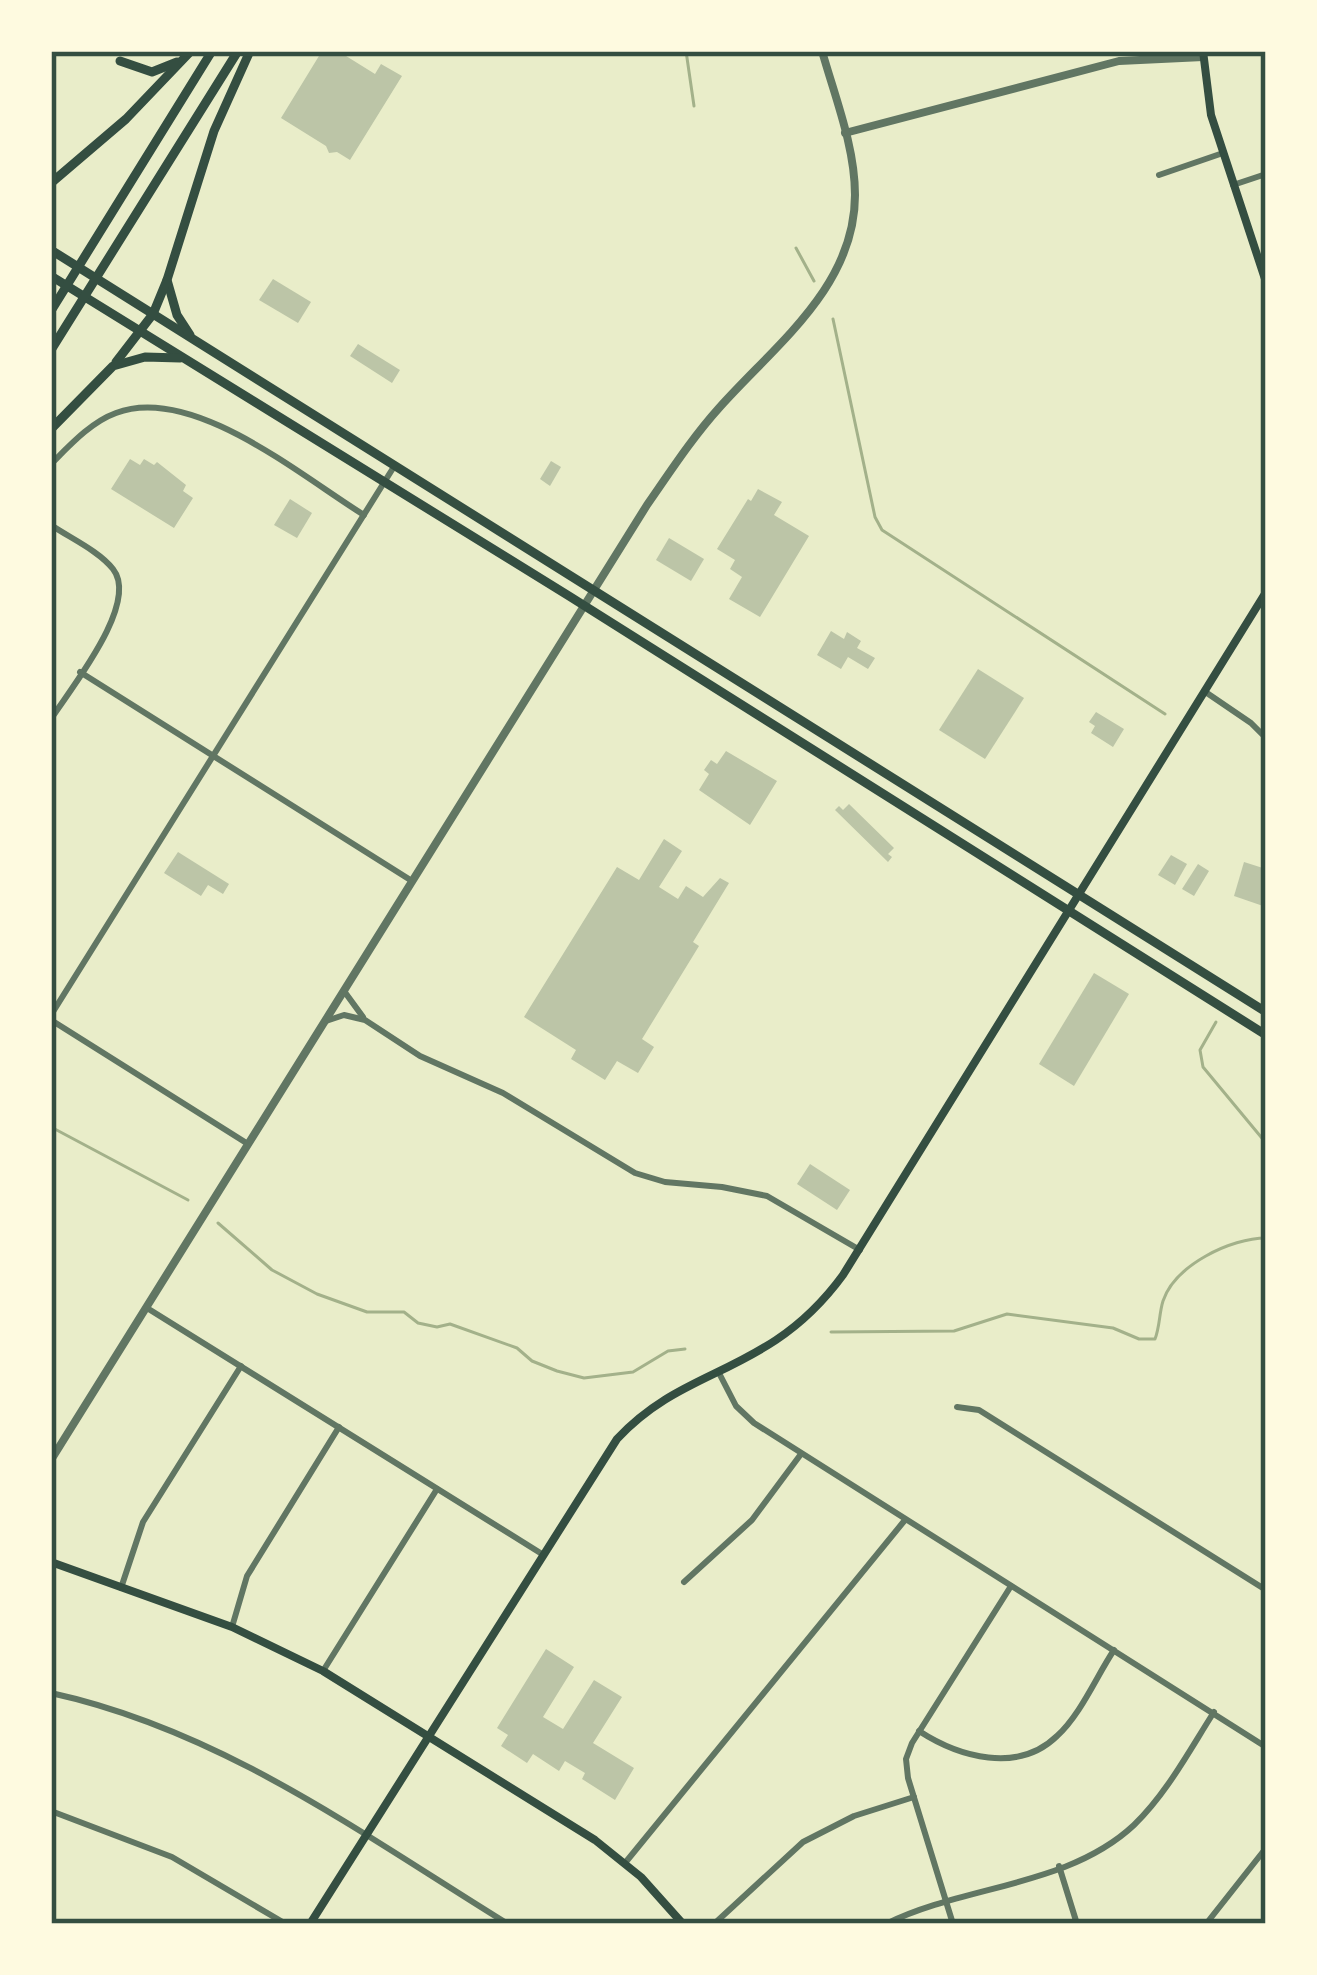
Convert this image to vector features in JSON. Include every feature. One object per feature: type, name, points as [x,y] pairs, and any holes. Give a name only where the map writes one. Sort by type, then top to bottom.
[{"type":"highway","points":[[120,61],[142,71],[156,71],[191,51]]},
{"type":"highway","points":[[51,183],[126,119],[191,51]]},
{"type":"highway","points":[[51,311],[212,51]]},
{"type":"highway","points":[[51,350],[238,51]]},
{"type":"highway","points":[[51,429],[113,366],[153,314],[214,131],[250,51]]},
{"type":"highway","points":[[51,250],[1266,1012]]},
{"type":"highway","points":[[51,276],[1266,1035]]},
{"type":"highway","points":[[167,280],[177,315],[193,339]]},
{"type":"highway","points":[[113,366],[145,357],[182,358]]},
{"type":"main road","points":[[1203,54],[1206,94],[1266,282]]},
{"type":"main road","points":[[310,1924],[617,1439],[661,1400],[765,1347],[830,1293],[1266,592]]},
{"type":"main road","points":[[51,1562],[232,1627],[323,1671],[578,1829],[625,1863],[683,1924]]},
{"type":"street","points":[[51,1460],[595,588],[698,433],[820,298],[836,273],[849,243],[856,194],[822,51]]},
{"type":"street","points":[[845,133],[1119,61],[1203,54]]},
{"type":"street","points":[[1160,175],[1223,153]]},
{"type":"street","points":[[1234,185],[1266,174]]},
{"type":"street","points":[[51,464],[114,413],[173,408],[216,423],[364,515]]},
{"type":"street","points":[[248,1144],[51,1017],[395,465]]},
{"type":"street","points":[[51,525],[114,569],[120,585],[118,610],[51,719]]},
{"type":"street","points":[[80,672],[412,881]]},
{"type":"street","points":[[1204,692],[1251,722],[1266,738]]},
{"type":"street","points":[[344,991],[365,1020]]},
{"type":"street","points":[[326,1021],[344,1015],[365,1020],[420,1056],[503,1094],[635,1173],[665,1182],[722,1186],[767,1196],[860,1250]]},
{"type":"street","points":[[147,1307],[542,1554]]},
{"type":"street","points":[[122,1588],[143,1522],[241,1366]]},
{"type":"street","points":[[717,1370],[744,1415],[1266,1747]]},
{"type":"street","points":[[957,1407],[979,1409],[1266,1589]]},
{"type":"street","points":[[232,1627],[247,1576],[339,1427]]},
{"type":"street","points":[[684,1582],[752,1520],[801,1454]]},
{"type":"street","points":[[323,1671],[437,1489]]},
{"type":"street","points":[[625,1863],[905,1520]]},
{"type":"street","points":[[953,1924],[906,1759],[1011,1586]]},
{"type":"street","points":[[920,1731],[978,1757],[1031,1751],[1062,1731],[1114,1650]]},
{"type":"street","points":[[51,1693],[135,1715],[216,1749],[508,1924]]},
{"type":"street","points":[[886,1924],[1108,1846],[1161,1795],[1214,1712]]},
{"type":"street","points":[[714,1924],[803,1842],[854,1816],[914,1797]]},
{"type":"street","points":[[51,1811],[172,1858],[286,1924]]},
{"type":"street","points":[[1206,1924],[1266,1848]]},
{"type":"street","points":[[1059,1866],[1077,1924]]},
{"type":"building","points":[[322,51],[338,51],[375,74],[381,64],[402,76],[350,160],[329,153],[326,146],[281,118]]},
{"type":"building","points":[[273,279],[311,302],[298,323],[259,300]]},
{"type":"building","points":[[358,344],[400,370],[392,383],[350,356]]},
{"type":"building","points":[[130,459],[140,465],[144,459],[157,462],[186,485],[183,491],[193,498],[174,528],[111,489]]},
{"type":"building","points":[[551,461],[561,467],[550,486],[540,479]]},
{"type":"building","points":[[758,489],[782,502],[774,515],[809,536],[760,617],[729,599],[742,577],[730,569],[735,560],[717,549]]},
{"type":"building","points":[[290,499],[312,513],[297,538],[274,525]]},
{"type":"building","points":[[669,538],[704,559],[691,581],[656,560]]},
{"type":"building","points":[[831,631],[844,639],[847,632],[861,641],[857,648],[875,658],[868,669],[848,657],[841,669],[817,655]]},
{"type":"building","points":[[978,669],[1024,698],[985,759],[939,730]]},
{"type":"building","points":[[1096,712],[1124,729],[1113,747],[1091,733],[1095,726],[1089,722]]},
{"type":"building","points":[[726,751],[777,781],[750,825],[699,790],[709,774],[704,770],[711,760],[717,764]]},
{"type":"building","points":[[849,804],[894,848],[888,862],[835,810]]},
{"type":"building","points":[[664,839],[682,851],[659,887],[678,899],[686,886],[703,897],[720,878],[729,883],[693,942],[699,946],[642,1039],[654,1047],[638,1073],[617,1061],[605,1080],[571,1059],[576,1050],[524,1017],[617,867],[639,880]]},
{"type":"building","points":[[178,852],[229,884],[223,894],[208,885],[201,896],[164,873]]},
{"type":"building","points":[[1171,855],[1187,864],[1175,885],[1158,875]]},
{"type":"building","points":[[1244,862],[1266,869],[1266,907],[1234,896]]},
{"type":"building","points":[[1198,864],[1209,871],[1194,896],[1182,889]]},
{"type":"building","points":[[1094,973],[1129,994],[1074,1086],[1039,1064]]},
{"type":"building","points":[[810,1164],[850,1190],[837,1210],[797,1184]]},
{"type":"building","points":[[546,1649],[574,1667],[543,1717],[563,1729],[594,1680],[622,1697],[593,1743],[634,1768],[615,1800],[582,1779],[585,1773],[565,1761],[559,1771],[533,1754],[527,1763],[501,1746],[508,1735],[497,1728]]},
{"type":"waterway","points":[[686,51],[694,106]]},
{"type":"waterway","points":[[796,248],[814,281]]},
{"type":"waterway","points":[[833,319],[875,517],[882,530],[1165,714]]},
{"type":"waterway","points":[[1216,1022],[1200,1050],[1203,1067],[1266,1143]]},
{"type":"waterway","points":[[51,1127],[188,1200]]},
{"type":"waterway","points":[[218,1223],[272,1270],[317,1294],[367,1312],[404,1312],[418,1323],[450,1324],[517,1348],[532,1361],[557,1371],[584,1378],[633,1372],[668,1351],[685,1349]]},
{"type":"waterway","points":[[831,1332],[954,1331],[1007,1314],[1113,1328],[1139,1339],[1155,1339],[1163,1301],[1179,1276],[1221,1248],[1266,1238]]}]
